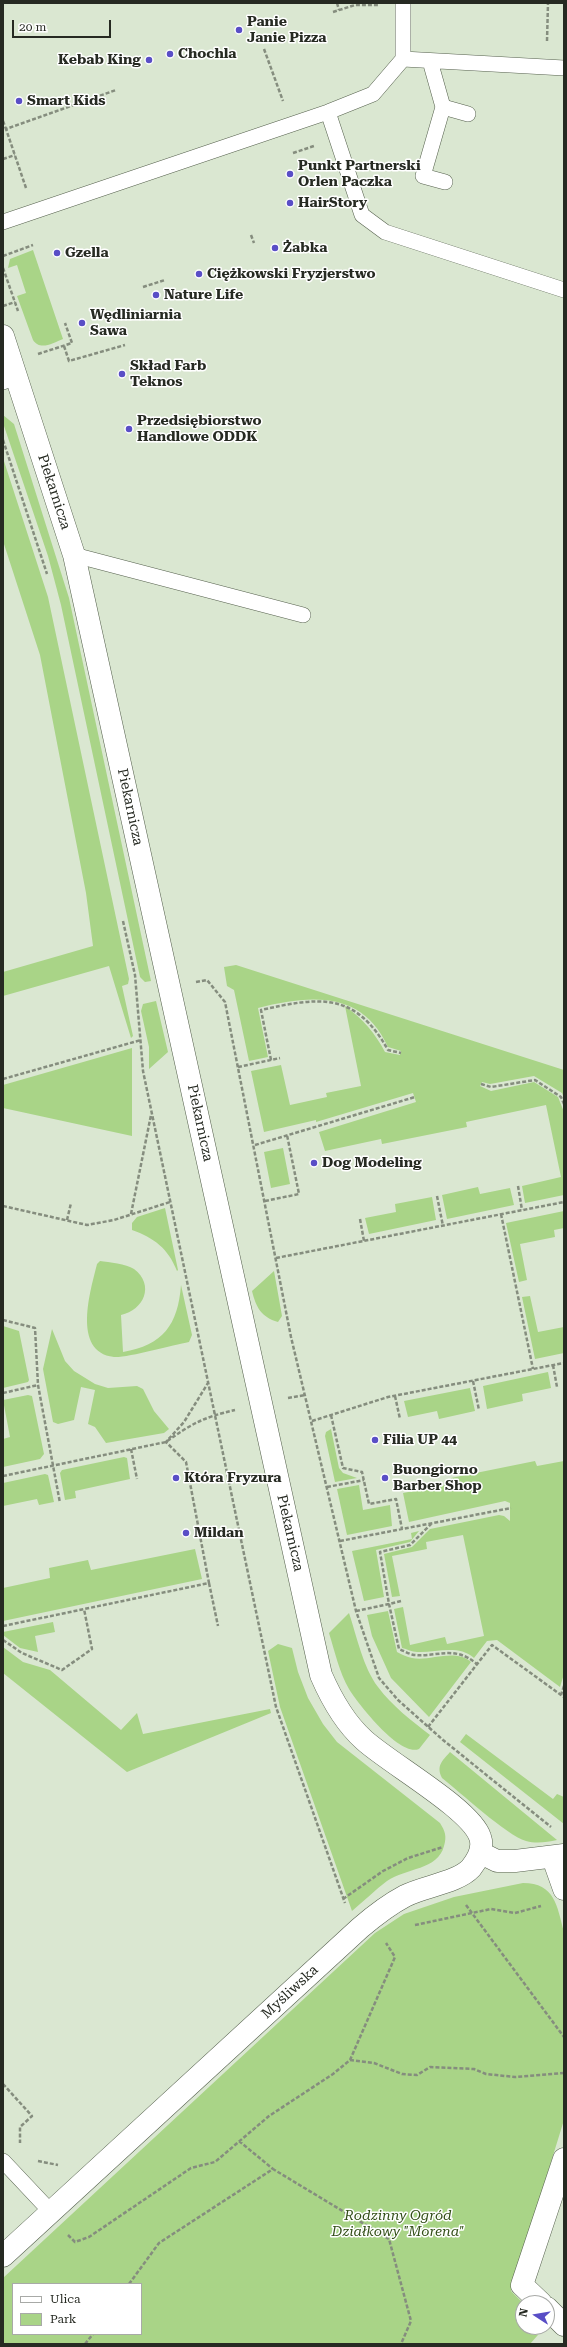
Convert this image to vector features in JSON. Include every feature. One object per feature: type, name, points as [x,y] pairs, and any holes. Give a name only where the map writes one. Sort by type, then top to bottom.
[{"type":"street","name":"Piekarnicza","points":[[3,336],[10,379],[74,555],[321,1675],[332,1700],[363,1740],[454,1808],[472,1825],[480,1838],[481,1853]]},
{"type":"street","points":[[481,1853],[497,1861],[558,1857],[556,1896]]},
{"type":"street","name":"Myśliwska","points":[[3,2256],[360,1928],[404,1897],[423,1888],[456,1878],[470,1868],[481,1853]]},
{"type":"street","points":[[533,2295],[522,2285],[564,2159]]},
{"type":"street","points":[[555,2316],[564,2325]]},
{"type":"lane","points":[[3,222],[328,112],[373,94],[403,59],[403,4]]},
{"type":"lane","points":[[403,59],[564,68]]},
{"type":"lane","points":[[430,61],[443,107],[423,176],[445,182]]},
{"type":"lane","points":[[443,107],[468,114]]},
{"type":"lane","points":[[328,112],[362,215],[385,232],[564,290]]},
{"type":"lane","points":[[74,555],[304,615]]},
{"type":"lane","points":[[3,2161],[49,2214]]},
{"type":"path","points":[[337,3],[340,10]]},
{"type":"path","points":[[546,68],[548,3]]},
{"type":"path","points":[[333,12],[355,4],[403,4]]},
{"type":"path","points":[[6,129],[116,90]]},
{"type":"path","points":[[3,121],[34,212]]},
{"type":"path","points":[[293,153],[320,143]]},
{"type":"path","points":[[3,159],[15,155]]},
{"type":"path","points":[[251,235],[254,242]]},
{"type":"path","points":[[3,256],[33,245]]},
{"type":"path","points":[[143,288],[165,280]]},
{"type":"path","points":[[3,306],[14,302]]},
{"type":"path","points":[[34,356],[72,343],[65,323]]},
{"type":"path","points":[[64,346],[69,361],[125,345]]},
{"type":"path","points":[[3,440],[48,576]]},
{"type":"path","points":[[49,2214],[75,2242],[89,2237],[191,2168],[215,2162],[269,2116],[332,2074],[350,2060],[395,1957],[387,1944],[360,1928],[347,1909],[276,1707],[151,1114],[143,1071],[135,975],[122,913]]},
{"type":"path","points":[[136,996],[207,980],[225,1002],[255,1145],[291,1337],[356,1611],[379,1678],[398,1700],[428,1728],[553,1829]]},
{"type":"path","points":[[271,1060],[261,1010],[298,1002],[342,1004],[366,1019],[379,1034],[388,1050],[400,1053]]},
{"type":"path","points":[[3,1079],[141,1040]]},
{"type":"path","points":[[238,1067],[280,1058]]},
{"type":"path","points":[[481,1084],[491,1087],[535,1080],[561,1097],[564,1104]]},
{"type":"path","points":[[255,1145],[415,1097]]},
{"type":"path","points":[[131,1214],[151,1114]]},
{"type":"path","points":[[265,1201],[299,1194],[287,1135]]},
{"type":"path","points":[[518,1186],[522,1210]]},
{"type":"path","points":[[437,1196],[443,1226]]},
{"type":"path","points":[[3,1206],[87,1225],[170,1202]]},
{"type":"path","points":[[276,1258],[564,1202]]},
{"type":"path","points":[[67,1220],[71,1204]]},
{"type":"path","points":[[501,1214],[533,1369]]},
{"type":"path","points":[[360,1219],[364,1241]]},
{"type":"path","points":[[3,1320],[35,1328],[38,1385],[60,1503]]},
{"type":"path","points":[[312,1421],[395,1396],[564,1363]]},
{"type":"path","points":[[553,1366],[557,1387]]},
{"type":"path","points":[[473,1381],[479,1410]]},
{"type":"path","points":[[166,1442],[184,1422],[208,1383]]},
{"type":"path","points":[[3,1393],[38,1385]]},
{"type":"path","points":[[395,1396],[400,1419]]},
{"type":"path","points":[[3,1476],[166,1442],[187,1427],[208,1415]]},
{"type":"path","points":[[331,1415],[343,1468],[362,1472],[369,1504],[396,1499],[402,1529]]},
{"type":"path","points":[[166,1442],[186,1462],[218,1626]]},
{"type":"path","points":[[131,1449],[136,1479]]},
{"type":"path","points":[[327,1487],[364,1480]]},
{"type":"path","points":[[340,1541],[511,1508]]},
{"type":"path","points":[[431,1523],[410,1545],[380,1552],[399,1649],[414,1655],[440,1652],[466,1655],[477,1664]]},
{"type":"path","points":[[3,1626],[209,1583]]},
{"type":"path","points":[[356,1611],[401,1601]]},
{"type":"path","points":[[3,1640],[22,1653],[62,1670],[92,1649],[84,1609]]},
{"type":"path","points":[[428,1728],[492,1645],[563,1696],[564,1686]]},
{"type":"path","points":[[448,1880],[564,2037]]},
{"type":"path","points":[[412,1926],[451,1916],[472,1914],[491,1909],[515,1913],[556,1896]]},
{"type":"path","points":[[387,1944],[390,1938]]},
{"type":"path","points":[[350,2060],[374,2063],[402,2074],[416,2075],[430,2067],[474,2069],[486,2074],[515,2078],[564,2073]]},
{"type":"path","points":[[3,2084],[32,2116],[20,2127],[20,2147]]},
{"type":"path","points":[[239,2141],[273,2169],[389,2239],[411,2321],[401,2344]]},
{"type":"path","points":[[34,2159],[49,2164],[64,2166]]},
{"type":"path","points":[[130,2283],[159,2243],[273,2169]]},
{"type":"path","points":[[85,2344],[92,2335]]},
{"type":"green space","points":[[33,250],[63,339],[43,346],[39,345],[33,340],[17,296],[26,293],[17,265],[8,268],[10,259]]},
{"type":"green space","points":[[3,415],[14,424],[69,598],[151,981],[145,982],[140,977],[61,605],[48,556],[3,423]]},
{"type":"green space","points":[[3,458],[48,597],[129,979],[128,984],[122,986],[133,1036],[131,1038],[109,966],[3,996],[3,972],[93,946],[86,893],[40,655],[3,541]]},
{"type":"green space","points":[[236,965],[564,1070],[564,1098],[562,1093],[534,1076],[490,1084],[482,1082],[480,1086],[491,1091],[534,1082],[558,1097],[564,1112],[564,1195],[525,1203],[522,1186],[561,1177],[546,1105],[466,1122],[467,1127],[382,1144],[381,1139],[325,1151],[319,1132],[416,1102],[413,1093],[316,1122],[316,1120],[264,1132],[251,1071],[281,1065],[290,1105],[327,1097],[326,1093],[361,1086],[345,1006],[368,1027],[385,1052],[400,1055],[401,1051],[388,1047],[377,1028],[364,1015],[349,1006],[333,1001],[297,1001],[258,1008],[268,1057],[249,1061],[234,990],[227,986],[224,967]]},
{"type":"green space","points":[[156,1001],[168,1052],[149,1069],[149,1047],[141,1011],[143,1004]]},
{"type":"green space","points":[[132,1048],[132,1136],[3,1108],[3,1085]]},
{"type":"green space","points":[[283,1148],[290,1184],[271,1188],[264,1152]]},
{"type":"green space","points":[[478,1187],[480,1194],[510,1188],[514,1205],[447,1219],[442,1195]]},
{"type":"green space","points":[[432,1197],[436,1220],[369,1234],[365,1218],[396,1212],[395,1204]]},
{"type":"green space","points":[[165,1208],[177,1271],[165,1250],[154,1240],[132,1230],[132,1223],[137,1217]]},
{"type":"green space","points":[[564,1211],[564,1228],[554,1230],[555,1237],[520,1244],[527,1280],[519,1282],[506,1223]]},
{"type":"green space","points":[[100,1261],[131,1267],[140,1275],[144,1282],[144,1296],[141,1302],[136,1308],[121,1315],[123,1352],[137,1349],[149,1344],[166,1331],[172,1322],[176,1311],[181,1285],[192,1335],[189,1342],[120,1357],[114,1357],[101,1353],[92,1344],[88,1332],[87,1318],[91,1288],[97,1264]]},
{"type":"green space","points":[[274,1271],[282,1316],[278,1322],[267,1317],[260,1311],[255,1302],[252,1291]]},
{"type":"green space","points":[[530,1296],[538,1332],[564,1327],[564,1353],[535,1359],[522,1297]]},
{"type":"green space","points":[[3,1326],[19,1331],[29,1380],[28,1382],[3,1388]]},
{"type":"green space","points":[[52,1329],[65,1361],[74,1371],[95,1384],[108,1388],[137,1386],[143,1389],[154,1411],[169,1429],[164,1433],[106,1443],[95,1427],[88,1424],[95,1390],[81,1387],[74,1420],[58,1424],[53,1422],[43,1369]]},
{"type":"green space","points":[[548,1372],[551,1388],[522,1394],[523,1401],[487,1409],[483,1386]]},
{"type":"green space","points":[[470,1388],[475,1411],[439,1419],[437,1411],[408,1417],[404,1401]]},
{"type":"green space","points":[[28,1395],[32,1396],[44,1454],[40,1459],[3,1467],[3,1439],[10,1437],[3,1400]]},
{"type":"green space","points":[[331,1429],[339,1468],[343,1473],[357,1478],[335,1482],[325,1436],[326,1432]]},
{"type":"green space","points":[[124,1457],[127,1458],[130,1479],[75,1491],[76,1498],[65,1500],[60,1473],[62,1470]]},
{"type":"green space","points":[[535,1461],[537,1466],[564,1461],[564,1674],[560,1687],[497,1640],[487,1641],[474,1658],[461,1651],[454,1650],[413,1652],[402,1648],[394,1609],[403,1607],[410,1645],[445,1637],[447,1644],[484,1636],[463,1535],[426,1542],[427,1549],[392,1556],[400,1596],[392,1597],[384,1554],[412,1547],[430,1529],[499,1515],[504,1516],[510,1521],[510,1503],[505,1501],[409,1522],[403,1493],[452,1484],[451,1478]]},
{"type":"green space","points":[[45,1474],[48,1475],[54,1502],[39,1505],[37,1499],[3,1506],[3,1483]]},
{"type":"green space","points":[[359,1485],[363,1510],[390,1505],[392,1526],[347,1535],[337,1489]]},
{"type":"green space","points":[[419,1531],[410,1542],[376,1550],[384,1597],[364,1601],[352,1551],[412,1539],[411,1533]]},
{"type":"green space","points":[[195,1549],[202,1579],[3,1621],[3,1588],[50,1578],[49,1568],[88,1560],[91,1570]]},
{"type":"green space","points":[[388,1611],[397,1652],[410,1658],[419,1659],[457,1656],[465,1658],[471,1662],[429,1717],[391,1678],[372,1636],[367,1615]]},
{"type":"green space","points":[[349,1613],[364,1661],[378,1687],[409,1719],[430,1735],[419,1749],[411,1749],[401,1745],[391,1738],[361,1706],[342,1676],[329,1633]]},
{"type":"green space","points":[[53,1622],[55,1632],[35,1636],[38,1652],[20,1648],[3,1635],[3,1632]]},
{"type":"green space","points":[[278,1644],[292,1648],[298,1672],[308,1698],[323,1724],[337,1742],[440,1823],[445,1834],[444,1846],[441,1854],[435,1860],[420,1868],[403,1873],[387,1881],[352,1911],[280,1707],[268,1651]]},
{"type":"green space","points":[[3,1647],[23,1662],[50,1670],[121,1730],[137,1713],[143,1734],[270,1709],[271,1713],[127,1772],[3,1673]]},
{"type":"green space","points":[[466,1734],[553,1799],[557,1794],[564,1797],[564,1824],[460,1742]]},
{"type":"green space","points":[[450,1752],[557,1840],[538,1843],[526,1841],[507,1831],[483,1812],[442,1778],[440,1774],[440,1767],[442,1761]]},
{"type":"green space","name":"Rodzinny Ogród Działkowy \"Morena\"","points":[[523,1883],[534,1884],[542,1887],[553,1898],[556,1905],[564,1932],[564,2120],[511,2291],[515,2295],[515,2335],[538,2335],[530,2344],[3,2344],[3,2278],[375,1933],[404,1914],[454,1897]]},
{"type":"place","name":"Panie Janie Pizza","points":[[239,30]]},
{"type":"place","name":"Chochla","points":[[170,54]]},
{"type":"place","name":"Kebab King","points":[[149,60]]},
{"type":"place","name":"Smart Kids","points":[[19,101]]},
{"type":"place","name":"Punkt Partnerski Orlen Paczka","points":[[290,174]]},
{"type":"place","name":"HairStory","points":[[290,203]]},
{"type":"place","name":"Żabka","points":[[275,248]]},
{"type":"place","name":"Gzella","points":[[57,253]]},
{"type":"place","name":"Ciężkowski Fryzjerstwo","points":[[199,274]]},
{"type":"place","name":"Nature Life","points":[[156,295]]},
{"type":"place","name":"Wędliniarnia Sawa","points":[[82,323]]},
{"type":"place","name":"Skład Farb Teknos","points":[[122,374]]},
{"type":"place","name":"Przedsiębiorstwo Handlowe ODDK","points":[[129,429]]},
{"type":"place","name":"Dog Modeling","points":[[314,1163]]},
{"type":"place","name":"Filia UP 44","points":[[375,1440]]},
{"type":"place","name":"Która Fryzura","points":[[176,1478]]},
{"type":"place","name":"Buongiorno Barber Shop","points":[[385,1478]]},
{"type":"place","name":"Mildan","points":[[186,1533]]}]
